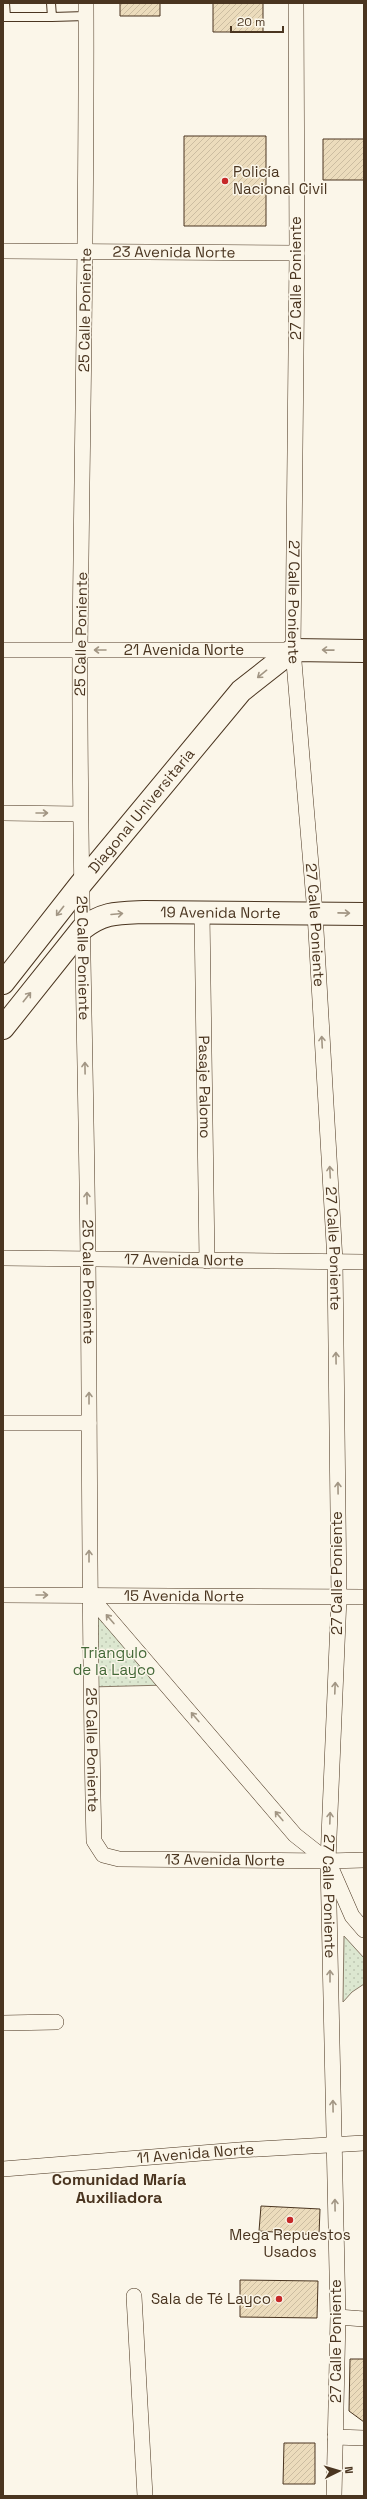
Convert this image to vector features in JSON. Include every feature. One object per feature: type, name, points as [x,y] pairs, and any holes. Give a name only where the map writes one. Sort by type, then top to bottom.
[{"type":"main road","name":"21 Avenida Norte","points":[[293,650],[364,651]]},
{"type":"main road","name":"Diagonal Universitaria","points":[[3,983],[80,885],[241,691],[293,650]]},
{"type":"main road","name":"19 Avenida Norte","points":[[82,929],[96,918],[112,914],[364,914]]},
{"type":"main road","points":[[3,1028],[82,929]]},
{"type":"street","name":"27 Calle Poniente","points":[[296,3],[297,253],[293,650],[315,913],[335,1261],[339,1597],[328,1861],[338,2317],[334,2496]]},
{"type":"street","name":"25 Calle Poniente","points":[[86,10],[86,252],[80,650],[80,885],[88,1259],[89,1595],[94,1841]]},
{"type":"street","name":"23 Avenida Norte","points":[[3,251],[297,253]]},
{"type":"street","name":"21 Avenida Norte","points":[[3,650],[293,650]]},
{"type":"street","points":[[3,813],[80,814]]},
{"type":"street","name":"Pasaje Palomo","points":[[202,913],[207,1261]]},
{"type":"street","name":"17 Avenida Norte","points":[[3,1258],[364,1262]]},
{"type":"street","points":[[3,1423],[89,1423]]},
{"type":"street","name":"15 Avenida Norte","points":[[3,1595],[364,1597]]},
{"type":"street","points":[[89,1595],[295,1836],[328,1861],[352,1916],[364,1930]]},
{"type":"street","name":"13 Avenida Norte","points":[[94,1841],[103,1854],[119,1859],[364,1860]]},
{"type":"street","points":[[3,2023],[56,2022]]},
{"type":"street","name":"11 Avenida Norte","points":[[3,2169],[364,2144]]},
{"type":"street","points":[[134,2296],[145,2496]]},
{"type":"street","points":[[338,2317],[364,2319]]},
{"type":"street","points":[[336,2437],[364,2438]]},
{"type":"lane","points":[[5,3],[4,17],[52,16],[86,10]]},
{"type":"lane","points":[[51,3],[52,16]]},
{"type":"green space","name":"Triangulo de la Layco","points":[[89,1595],[167,1685],[90,1687]]},
{"type":"green space","points":[[344,1936],[364,1958],[364,1984],[352,1992],[343,2002]]},
{"type":"building","points":[[120,3],[160,3],[160,16],[120,16]]},
{"type":"building","points":[[213,3],[263,3],[263,32],[213,32]]},
{"type":"building","name":"Policía Nacional Civil","points":[[184,136],[266,136],[266,226],[184,226]]},
{"type":"building","points":[[323,139],[364,139],[364,180],[323,180]]},
{"type":"building","name":"Mega Repuestos Usados","points":[[261,2206],[320,2209],[319,2235],[259,2231]]},
{"type":"building","name":"Sala de Té Layco","points":[[240,2280],[318,2281],[317,2318],[240,2317]]},
{"type":"building","points":[[350,2359],[364,2359],[364,2422],[349,2411]]},
{"type":"building","points":[[284,2443],[315,2443],[315,2484],[283,2484]]},
{"type":"place","name":"Policía Nacional Civil","points":[[225,181]]},
{"type":"place","name":"Mega Repuestos Usados","points":[[290,2220]]},
{"type":"place","name":"Sala de Té Layco","points":[[279,2299]]},
{"type":"district","name":"Comunidad María Auxiliadora","points":[[119,2188]]}]
